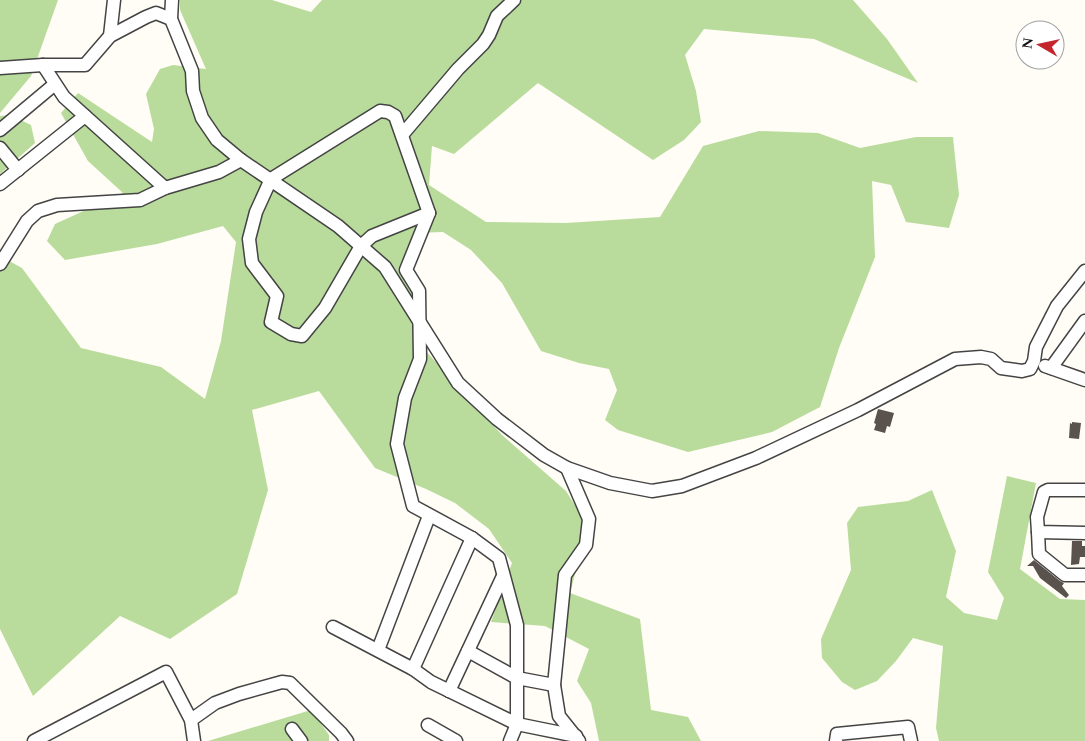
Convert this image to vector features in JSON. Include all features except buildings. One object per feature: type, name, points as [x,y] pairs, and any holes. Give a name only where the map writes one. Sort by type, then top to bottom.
[{"type":"street","points":[[110,36],[114,0]]},
{"type":"street","points":[[172,0],[171,19],[192,71],[193,91],[202,118],[217,140],[242,160],[338,226],[385,267],[395,280],[419,323],[458,383],[497,419],[544,455],[567,468],[610,483],[652,491],[682,486],[756,458],[858,410],[954,359],[981,357],[991,359],[1001,368],[1022,371],[1030,369],[1034,361],[1036,347],[1057,306],[1085,271]]},
{"type":"street","points":[[402,135],[458,69],[483,44],[497,16],[514,0]]},
{"type":"street","points":[[0,68],[85,65],[110,36],[156,13],[171,19]]},
{"type":"street","points":[[43,65],[64,97],[165,188]]},
{"type":"street","points":[[0,130],[55,84]]},
{"type":"street","points":[[429,213],[372,236],[361,246],[325,308],[318,314],[302,336],[291,334],[271,322],[277,296],[252,262],[249,239],[256,212],[271,179],[380,111],[388,112],[395,116],[429,213],[406,270],[419,291],[420,358],[405,398],[397,444],[413,506],[472,538],[499,558],[517,625],[517,724],[510,741]]},
{"type":"street","points":[[0,184],[85,116]]},
{"type":"street","points":[[0,148],[18,170]]},
{"type":"street","points":[[1,261],[27,221],[38,211],[57,205],[140,200],[165,188],[219,172],[242,160]]},
{"type":"street","points":[[1051,368],[1085,321]]},
{"type":"street","points":[[1034,361],[1085,380]]},
{"type":"street","points":[[567,468],[589,519],[586,545],[565,575],[554,685],[559,716],[578,738]]},
{"type":"street","points":[[1085,490],[1048,490],[1044,492],[1037,517],[1039,554],[1065,575],[1085,575]]},
{"type":"street","points":[[378,650],[429,516]]},
{"type":"street","points":[[1038,532],[1085,533]]},
{"type":"street","points":[[413,668],[472,538]]},
{"type":"street","points":[[449,691],[504,576]]},
{"type":"street","points":[[333,628],[413,668],[430,682],[517,724],[578,738]]},
{"type":"street","points":[[468,651],[517,678],[554,685]]},
{"type":"street","points":[[34,741],[166,672],[191,720],[194,741]]},
{"type":"street","points":[[191,720],[215,704],[239,694],[282,682],[290,683],[347,741]]},
{"type":"street","points":[[428,725],[456,741]]},
{"type":"street","points":[[836,741],[837,734],[908,726],[911,741]]},
{"type":"street","points":[[292,729],[301,741]]},
{"type":"green space","points":[[0,0],[58,0],[31,76],[0,113]]},
{"type":"green space","points":[[180,0],[272,0],[311,12],[322,0],[853,0],[887,39],[918,83],[814,39],[704,29],[685,55],[696,91],[701,122],[684,140],[653,160],[538,83],[454,154],[432,146],[429,185],[486,222],[566,223],[660,217],[703,146],[759,131],[818,133],[860,148],[916,137],[953,137],[959,195],[949,228],[906,222],[891,185],[872,181],[875,257],[839,348],[820,407],[772,432],[688,452],[618,430],[605,420],[617,390],[609,369],[579,363],[541,351],[502,283],[471,250],[443,232],[415,233],[398,270],[419,304],[414,338],[502,435],[566,491],[588,526],[570,593],[640,619],[651,710],[688,717],[701,741],[599,741],[591,703],[577,681],[589,649],[545,626],[491,622],[512,563],[489,529],[455,503],[375,468],[319,391],[252,410],[268,490],[237,594],[170,639],[120,616],[33,696],[0,629],[0,256],[22,268],[81,348],[161,367],[205,399],[221,341],[236,242],[223,226],[157,244],[65,260],[47,241],[55,224],[123,193],[88,161],[61,113],[78,93],[152,142],[154,129],[146,94],[160,69],[173,65],[206,69],[180,10]]},
{"type":"green space","points":[[10,115],[31,125],[35,143],[0,174],[0,116]]},
{"type":"green space","points":[[1007,476],[1036,483],[1020,569],[1060,599],[1085,600],[1085,741],[939,741],[936,728],[943,646],[913,638],[896,661],[877,681],[855,690],[842,682],[822,658],[821,639],[851,570],[847,523],[858,507],[908,501],[932,490],[956,551],[946,597],[964,613],[997,620],[1004,598],[988,572]]},
{"type":"green space","points":[[311,710],[329,735],[329,741],[208,741]]}]
